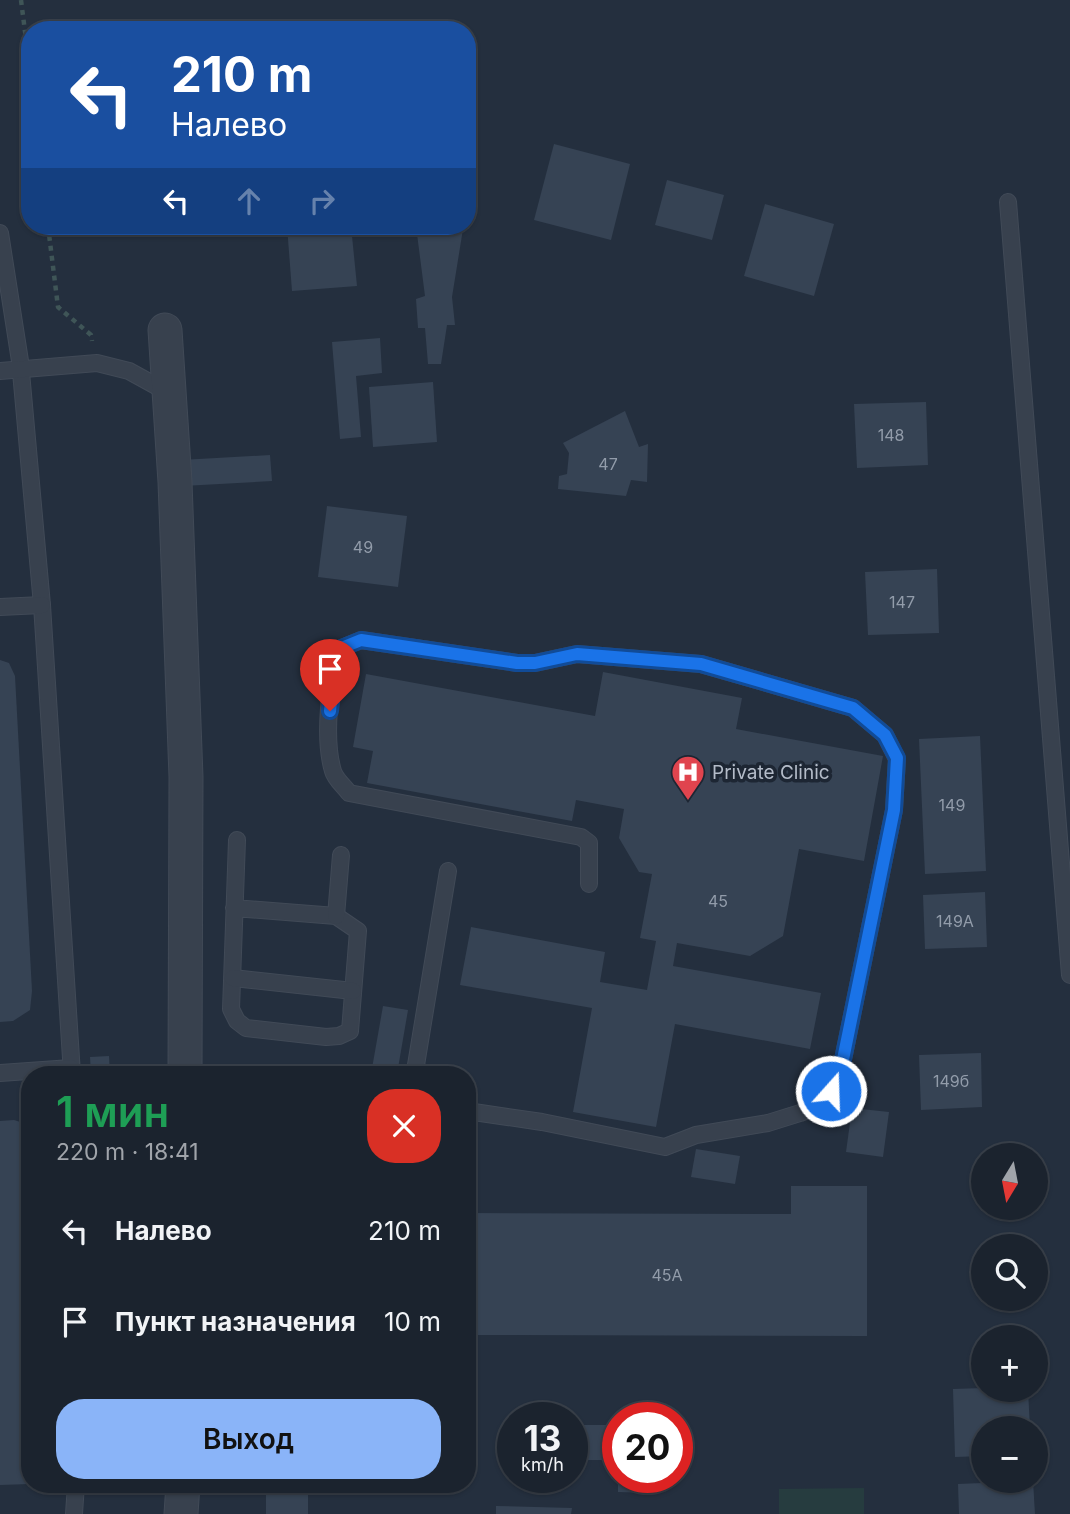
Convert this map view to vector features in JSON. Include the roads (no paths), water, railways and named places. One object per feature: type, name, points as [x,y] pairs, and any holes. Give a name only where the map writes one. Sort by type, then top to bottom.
[{"type":"street","points":[[165,330],[175,482],[186,777],[185,1066]]},
{"type":"street","points":[[181,1514],[182,1493]]},
{"type":"lane","points":[[1008,202],[1070,975]]},
{"type":"lane","points":[[0,233],[21,370],[43,605],[72,1066]]},
{"type":"lane","points":[[0,372],[97,363],[129,370],[169,393]]},
{"type":"lane","points":[[0,607],[43,605]]},
{"type":"lane","points":[[476,1112],[541,1122],[665,1147],[696,1135],[768,1123],[823,1104],[839,1079],[894,810],[897,758],[885,735],[853,708],[701,664],[577,654],[535,663],[517,663],[361,640],[339,649],[328,735],[333,773],[349,793],[581,837],[589,843],[589,884]]},
{"type":"lane","points":[[234,908],[336,916],[358,930],[350,1031],[340,1036],[326,1037],[246,1028],[237,1021],[231,1009],[233,978],[234,908],[237,840]]},
{"type":"lane","points":[[336,916],[341,855]]},
{"type":"lane","points":[[417,1066],[448,871]]},
{"type":"lane","points":[[233,978],[352,991]]},
{"type":"lane","points":[[0,1073],[21,1072]]},
{"type":"lane","points":[[74,1514],[75,1493]]},
{"type":"place","name":"Private Clinic","points":[[688,802]]}]
